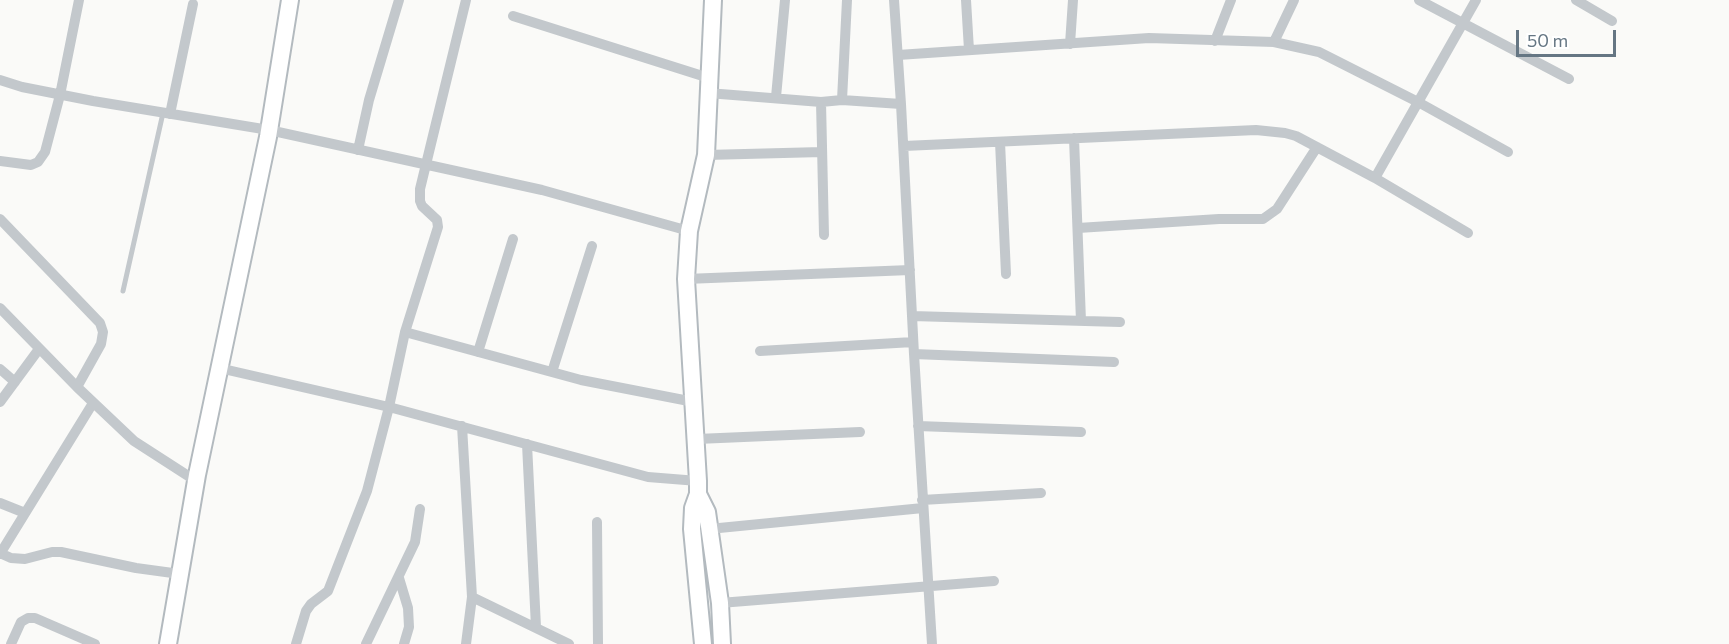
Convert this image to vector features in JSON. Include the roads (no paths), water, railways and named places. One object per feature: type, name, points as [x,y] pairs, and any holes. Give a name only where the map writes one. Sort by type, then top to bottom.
[{"type":"street","points":[[0,161],[31,165],[38,162],[45,152],[60,95],[79,0]]},
{"type":"street","points":[[168,644],[196,481],[269,130],[290,0]]},
{"type":"street","points":[[358,150],[369,100],[399,0]]},
{"type":"street","points":[[296,644],[306,612],[311,604],[326,595],[367,491],[389,407],[405,332],[438,227],[437,220],[422,206],[420,189],[466,0]]},
{"type":"street","points":[[703,644],[692,529],[693,508],[698,487],[697,439],[686,279],[689,231],[706,155],[713,0]]},
{"type":"street","points":[[776,97],[785,0]]},
{"type":"street","points":[[842,100],[848,0]]},
{"type":"street","points":[[894,0],[902,104],[913,342],[932,644]]},
{"type":"street","points":[[966,0],[969,50]]},
{"type":"street","points":[[1071,44],[1073,0]]},
{"type":"street","points":[[1215,41],[1231,0]]},
{"type":"street","points":[[1274,42],[1294,0]]},
{"type":"street","points":[[1419,0],[1569,79]]},
{"type":"street","points":[[1375,178],[1476,0]]},
{"type":"street","points":[[1576,0],[1612,21]]},
{"type":"street","points":[[166,113],[192,4]]},
{"type":"street","points":[[513,16],[708,86],[821,102],[842,100],[902,104]]},
{"type":"street","points":[[898,55],[1149,38],[1274,42],[1319,52],[1418,102],[1508,153]]},
{"type":"street","points":[[0,80],[60,95],[269,130],[542,190],[689,231]]},
{"type":"street","points":[[821,102],[824,235]]},
{"type":"street","points":[[904,146],[1256,130],[1285,133],[1296,136],[1375,178],[1468,233]]},
{"type":"street","points":[[1074,138],[1081,321]]},
{"type":"street","points":[[1000,142],[1006,274]]},
{"type":"street","points":[[1078,228],[1219,219],[1263,219],[1277,209],[1317,147]]},
{"type":"street","points":[[706,155],[822,152]]},
{"type":"street","points":[[0,219],[100,323],[103,332],[101,344],[77,387]]},
{"type":"street","points":[[478,352],[513,239]]},
{"type":"street","points":[[552,372],[592,246]]},
{"type":"street","points":[[686,279],[910,270]]},
{"type":"street","points":[[0,308],[93,403],[134,441],[196,481]]},
{"type":"street","points":[[912,316],[1120,322]]},
{"type":"street","points":[[405,332],[581,380],[694,402]]},
{"type":"street","points":[[760,351],[913,342]]},
{"type":"street","points":[[0,402],[39,349]]},
{"type":"street","points":[[914,354],[1114,362]]},
{"type":"street","points":[[219,368],[389,407],[648,477],[698,487]]},
{"type":"street","points":[[0,369],[15,382]]},
{"type":"street","points":[[93,403],[0,554],[25,559],[61,552],[136,568],[180,574]]},
{"type":"street","points":[[462,426],[472,597],[466,644]]},
{"type":"street","points":[[918,426],[1081,432]]},
{"type":"street","points":[[697,439],[860,432]]},
{"type":"street","points":[[527,444],[536,627]]},
{"type":"street","points":[[698,487],[707,512],[720,603],[722,644]]},
{"type":"street","points":[[709,529],[923,504],[1041,494]]},
{"type":"street","points":[[0,502],[25,513]]},
{"type":"street","points":[[366,644],[416,542],[420,509]]},
{"type":"street","points":[[597,522],[598,644]]},
{"type":"street","points":[[399,578],[408,608],[409,627],[404,644]]},
{"type":"street","points":[[720,603],[994,581]]},
{"type":"street","points":[[472,597],[569,644]]},
{"type":"street","points":[[11,644],[21,622],[28,618],[35,618],[95,644]]},
{"type":"lane","points":[[123,291],[166,113]]}]
